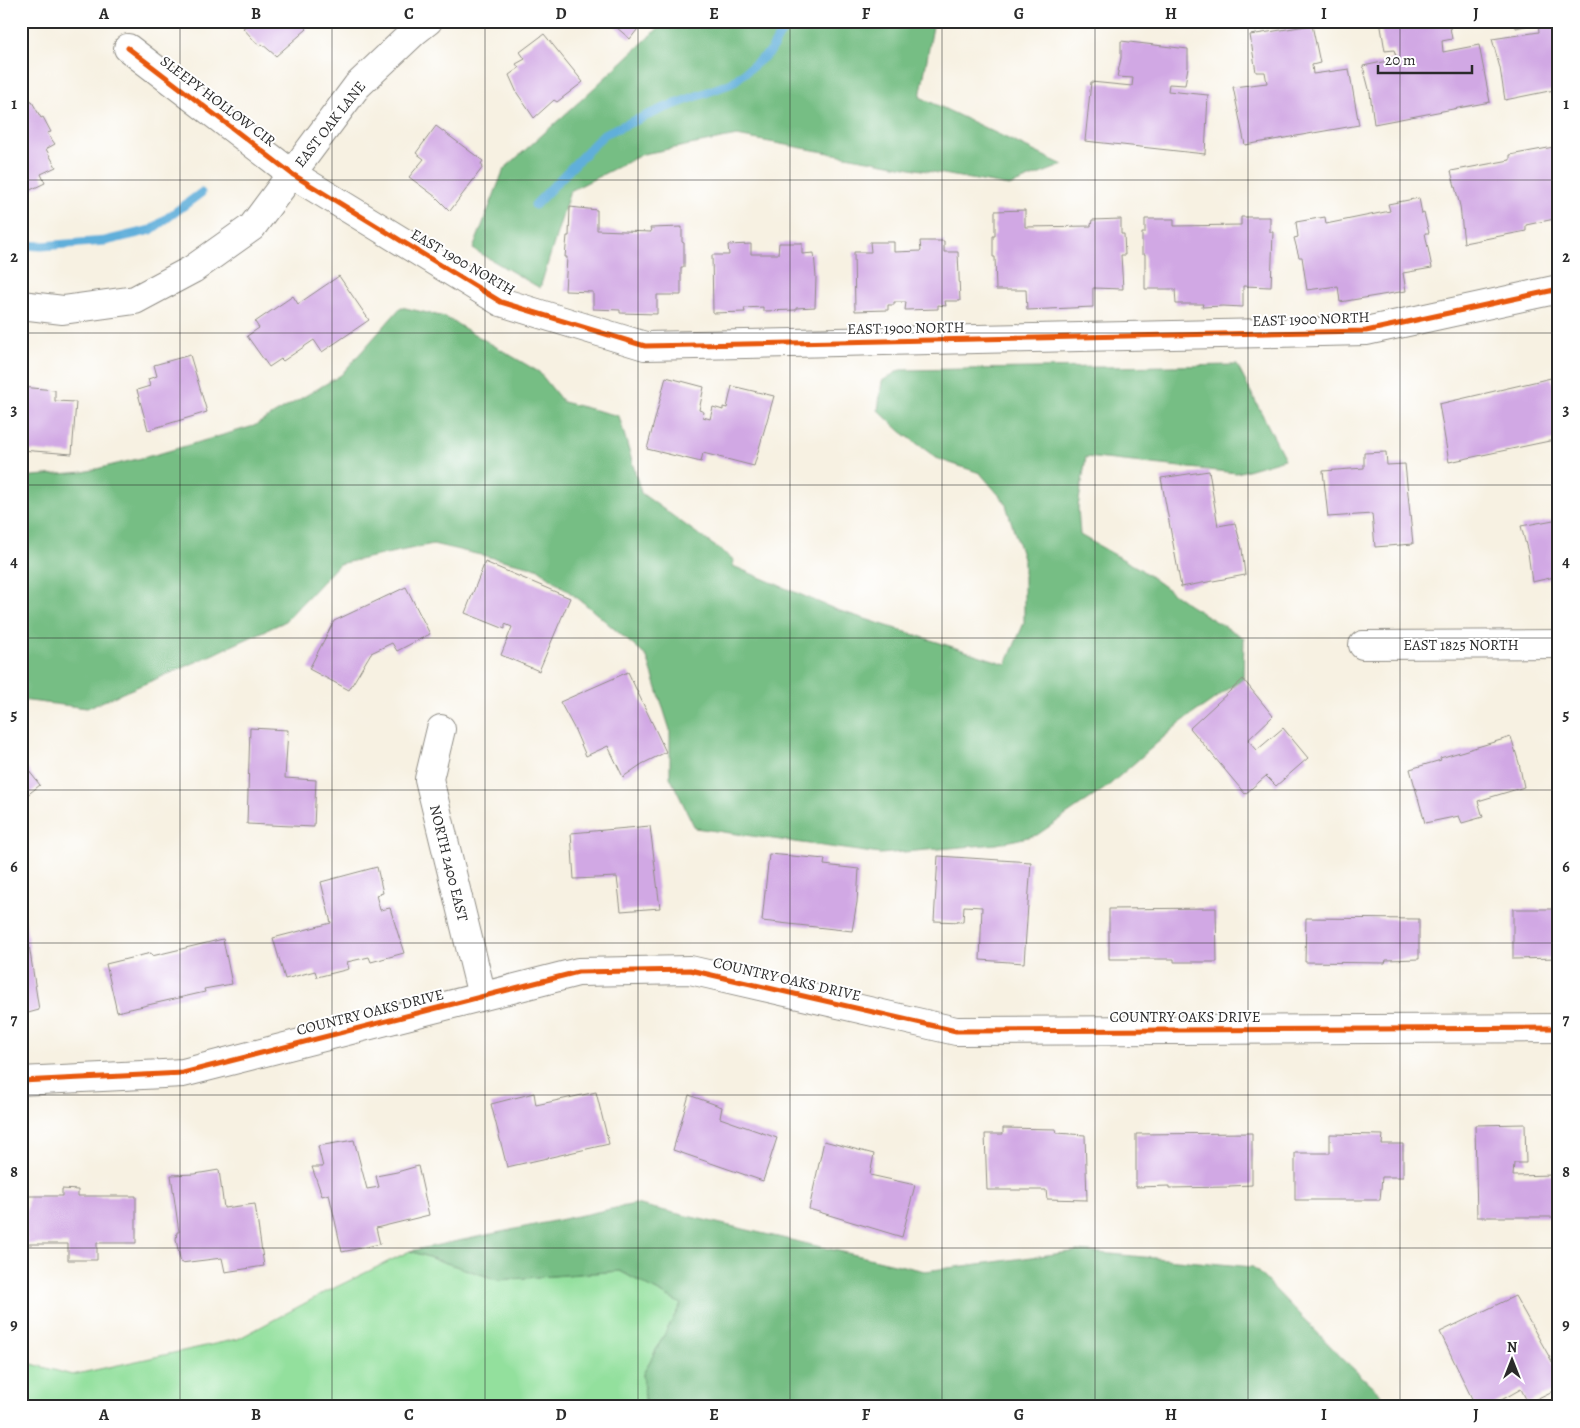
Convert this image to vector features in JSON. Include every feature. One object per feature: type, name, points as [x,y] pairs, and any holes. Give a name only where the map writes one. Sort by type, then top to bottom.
[{"type":"street","name":"EAST OAK LANE","points":[[21,305],[63,310],[134,300],[193,269],[252,227],[357,86],[428,21]]},
{"type":"street","name":"SLEEPY HOLLOW CIR","points":[[128,48],[292,174]]},
{"type":"street","name":"EAST 1900 NORTH","points":[[292,174],[501,302],[645,346],[1366,331],[1559,289]]},
{"type":"street","name":"EAST 1825 NORTH","points":[[1363,645],[1559,644]]},
{"type":"street","name":"NORTH 2400 EAST","points":[[442,729],[429,779],[482,996]]},
{"type":"street","name":"COUNTRY OAKS DRIVE","points":[[21,1081],[183,1073],[578,972],[690,970],[956,1031],[1559,1028]]},
{"type":"green space","points":[[666,21],[934,21],[920,97],[1063,165],[1009,186],[737,136],[643,154],[570,191],[540,288],[473,249],[504,169]]},
{"type":"green space","points":[[401,307],[445,317],[539,372],[563,402],[619,416],[641,493],[734,560],[733,566],[837,610],[1006,664],[1024,623],[1024,562],[1005,502],[980,473],[938,459],[900,431],[878,410],[882,381],[900,370],[1237,365],[1285,459],[1237,473],[1086,457],[1078,507],[1080,535],[1140,569],[1192,607],[1244,638],[1243,679],[1180,723],[1107,787],[1037,835],[997,844],[880,854],[695,828],[670,777],[670,730],[647,657],[584,603],[537,568],[433,544],[339,564],[284,622],[87,708],[21,700],[21,477],[84,472],[158,454],[254,426],[341,375]]},
{"type":"green space","points":[[635,1204],[925,1271],[1078,1251],[1253,1267],[1344,1360],[1395,1407],[646,1407],[643,1374],[681,1304],[620,1271],[498,1280],[410,1251]]},
{"type":"green space","points":[[410,1251],[498,1280],[620,1271],[681,1304],[643,1374],[646,1407],[21,1407],[21,1361],[72,1375],[238,1339],[324,1293]]},
{"type":"building","points":[[241,21],[304,21],[302,24],[307,29],[276,56],[262,44],[259,46],[243,28],[246,26]]},
{"type":"building","points":[[609,21],[644,21],[630,39]]},
{"type":"building","points":[[1380,21],[1449,21],[1452,39],[1442,41],[1443,52],[1479,45],[1490,102],[1374,124],[1370,93],[1363,66],[1397,59],[1394,50],[1385,51]]},
{"type":"building","points":[[1515,21],[1559,21],[1559,89],[1505,100],[1500,68],[1492,39],[1539,32],[1538,23],[1516,28]]},
{"type":"building","points":[[1312,25],[1320,63],[1312,65],[1313,74],[1349,69],[1359,125],[1245,145],[1233,87],[1267,83],[1265,72],[1256,72],[1250,35]]},
{"type":"building","points":[[544,34],[583,82],[557,102],[554,100],[534,118],[517,93],[509,75],[519,68],[516,64],[525,59],[520,52]]},
{"type":"building","points":[[1121,41],[1188,49],[1185,85],[1169,84],[1168,91],[1208,95],[1205,154],[1085,141],[1091,82],[1132,86],[1133,78],[1117,77],[1121,58]]},
{"type":"building","points":[[31,100],[51,132],[47,133],[55,144],[46,149],[56,167],[41,174],[45,183],[26,192],[21,183],[21,104]]},
{"type":"building","points":[[436,126],[483,161],[481,164],[483,167],[450,211],[436,197],[409,177],[424,159],[416,153]]},
{"type":"building","points":[[1559,146],[1559,218],[1526,225],[1526,231],[1464,243],[1460,206],[1451,171],[1510,160],[1510,155]]},
{"type":"building","points":[[1419,198],[1422,214],[1424,213],[1429,233],[1425,233],[1432,268],[1403,273],[1406,291],[1340,302],[1338,286],[1307,290],[1302,257],[1299,257],[1294,238],[1298,237],[1296,222],[1325,217],[1326,224],[1390,211],[1388,204]]},
{"type":"building","points":[[570,207],[597,210],[597,230],[651,232],[650,228],[682,227],[684,267],[681,267],[681,295],[657,295],[657,314],[620,313],[620,310],[593,309],[593,292],[565,291],[567,257],[565,257],[567,236],[569,236]]},
{"type":"building","points":[[1025,210],[1025,227],[1091,226],[1092,220],[1121,219],[1121,234],[1124,234],[1125,255],[1121,255],[1123,289],[1093,288],[1093,307],[1027,310],[1026,290],[996,290],[995,257],[993,257],[995,211]]},
{"type":"building","points":[[1241,217],[1270,217],[1270,232],[1273,232],[1271,287],[1243,286],[1243,307],[1202,307],[1203,304],[1176,304],[1175,289],[1145,289],[1145,254],[1142,254],[1142,233],[1145,233],[1145,219],[1174,219],[1174,226],[1241,225]]},
{"type":"building","points":[[920,241],[944,241],[944,252],[958,252],[960,301],[945,301],[946,306],[938,305],[938,309],[905,310],[906,302],[894,302],[894,305],[888,305],[888,310],[855,311],[854,252],[871,252],[870,242],[894,242],[894,252],[921,251]]},
{"type":"building","points":[[779,243],[802,243],[802,254],[814,253],[816,277],[815,307],[796,308],[796,310],[763,311],[763,307],[744,308],[745,312],[713,313],[712,255],[729,255],[728,245],[751,244],[751,254],[778,254]]},
{"type":"building","points":[[339,276],[369,320],[322,352],[314,340],[283,361],[281,359],[269,367],[247,336],[259,328],[255,322],[293,296],[298,304]]},
{"type":"building","points":[[190,355],[207,412],[148,430],[137,390],[150,386],[148,379],[157,376],[154,365]]},
{"type":"building","points":[[666,377],[704,387],[699,410],[704,412],[703,417],[710,419],[713,407],[723,410],[723,407],[727,408],[732,386],[774,396],[754,466],[703,453],[701,462],[647,449]]},
{"type":"building","points":[[1551,378],[1559,402],[1559,439],[1449,462],[1439,404]]},
{"type":"building","points":[[21,387],[55,390],[55,401],[76,402],[72,454],[21,450]]},
{"type":"building","points":[[1386,452],[1387,465],[1405,464],[1413,544],[1375,547],[1372,514],[1328,517],[1323,471],[1364,468],[1364,453]]},
{"type":"building","points":[[1209,471],[1218,526],[1235,523],[1242,549],[1245,575],[1181,587],[1161,478]]},
{"type":"building","points":[[1559,519],[1559,576],[1532,582],[1528,553],[1521,526]]},
{"type":"building","points":[[485,562],[570,598],[539,671],[501,655],[512,627],[505,624],[505,629],[465,613]]},
{"type":"building","points":[[406,587],[430,634],[397,651],[392,643],[371,653],[349,690],[309,669],[334,621]]},
{"type":"building","points":[[628,672],[666,752],[642,764],[623,777],[608,746],[586,756],[560,702]]},
{"type":"building","points":[[1243,679],[1273,716],[1248,740],[1257,750],[1283,728],[1308,758],[1276,786],[1266,776],[1245,794],[1190,728]]},
{"type":"building","points":[[250,728],[288,730],[285,778],[316,780],[314,827],[247,824]]},
{"type":"building","points":[[1511,737],[1524,787],[1478,801],[1483,817],[1462,823],[1459,816],[1425,823],[1410,769]]},
{"type":"building","points":[[21,761],[40,785],[21,800]]},
{"type":"building","points":[[650,826],[660,908],[621,911],[617,877],[574,879],[571,833]]},
{"type":"building","points":[[769,854],[825,859],[824,865],[859,869],[857,902],[852,931],[762,921]]},
{"type":"building","points":[[938,856],[1031,862],[1024,963],[980,960],[982,907],[964,906],[963,922],[934,921]]},
{"type":"building","points":[[377,867],[383,893],[376,895],[380,910],[390,908],[404,953],[371,962],[369,957],[347,962],[349,969],[317,977],[315,971],[285,979],[273,938],[331,923],[321,882]]},
{"type":"building","points":[[21,900],[39,1010],[21,1015]]},
{"type":"building","points":[[1216,908],[1217,962],[1174,962],[1174,959],[1109,959],[1109,909]]},
{"type":"building","points":[[1513,909],[1559,909],[1559,958],[1513,959]]},
{"type":"building","points":[[1306,918],[1419,919],[1419,959],[1386,960],[1385,963],[1305,962]]},
{"type":"building","points":[[223,939],[232,984],[204,989],[205,992],[117,1012],[106,964],[151,953],[152,956]]},
{"type":"building","points":[[596,1092],[609,1144],[507,1167],[491,1104],[534,1093],[536,1105]]},
{"type":"building","points":[[689,1095],[722,1107],[720,1118],[777,1138],[763,1181],[673,1150]]},
{"type":"building","points":[[1525,1124],[1526,1163],[1514,1163],[1513,1176],[1554,1175],[1556,1217],[1477,1217],[1475,1125]]},
{"type":"building","points":[[1003,1128],[1056,1129],[1057,1133],[1085,1135],[1087,1200],[1047,1199],[1046,1190],[987,1190],[985,1134],[1003,1134]]},
{"type":"building","points":[[1252,1133],[1252,1185],[1229,1187],[1136,1187],[1136,1134]]},
{"type":"building","points":[[1330,1134],[1383,1135],[1382,1144],[1403,1144],[1403,1177],[1382,1177],[1380,1200],[1295,1200],[1295,1153],[1330,1153]]},
{"type":"building","points":[[354,1140],[367,1189],[379,1187],[376,1176],[418,1166],[429,1215],[376,1228],[380,1244],[342,1252],[329,1194],[322,1196],[312,1167],[323,1167],[318,1146]]},
{"type":"building","points":[[824,1141],[874,1154],[870,1175],[915,1185],[902,1237],[809,1209]]},
{"type":"building","points":[[219,1170],[224,1208],[255,1204],[264,1266],[225,1272],[222,1258],[181,1263],[176,1240],[177,1232],[179,1232],[171,1175]]},
{"type":"building","points":[[62,1189],[78,1190],[78,1196],[136,1196],[136,1243],[97,1243],[97,1260],[68,1260],[68,1244],[27,1244],[28,1196],[62,1196]]},
{"type":"building","points":[[1515,1296],[1559,1374],[1559,1388],[1528,1403],[1521,1389],[1489,1407],[1476,1407],[1440,1332]]},
{"type":"waterway","points":[[535,205],[604,134],[662,109],[732,83],[770,52],[788,21]]},
{"type":"waterway","points":[[21,245],[42,246],[105,241],[151,230],[201,193]]},
{"type":"cycle path","points":[[128,48],[292,174],[501,302],[645,346],[1366,331],[1559,289]]},
{"type":"cycle path","points":[[21,1081],[183,1073],[578,972],[690,970],[956,1031],[1559,1028]]}]
